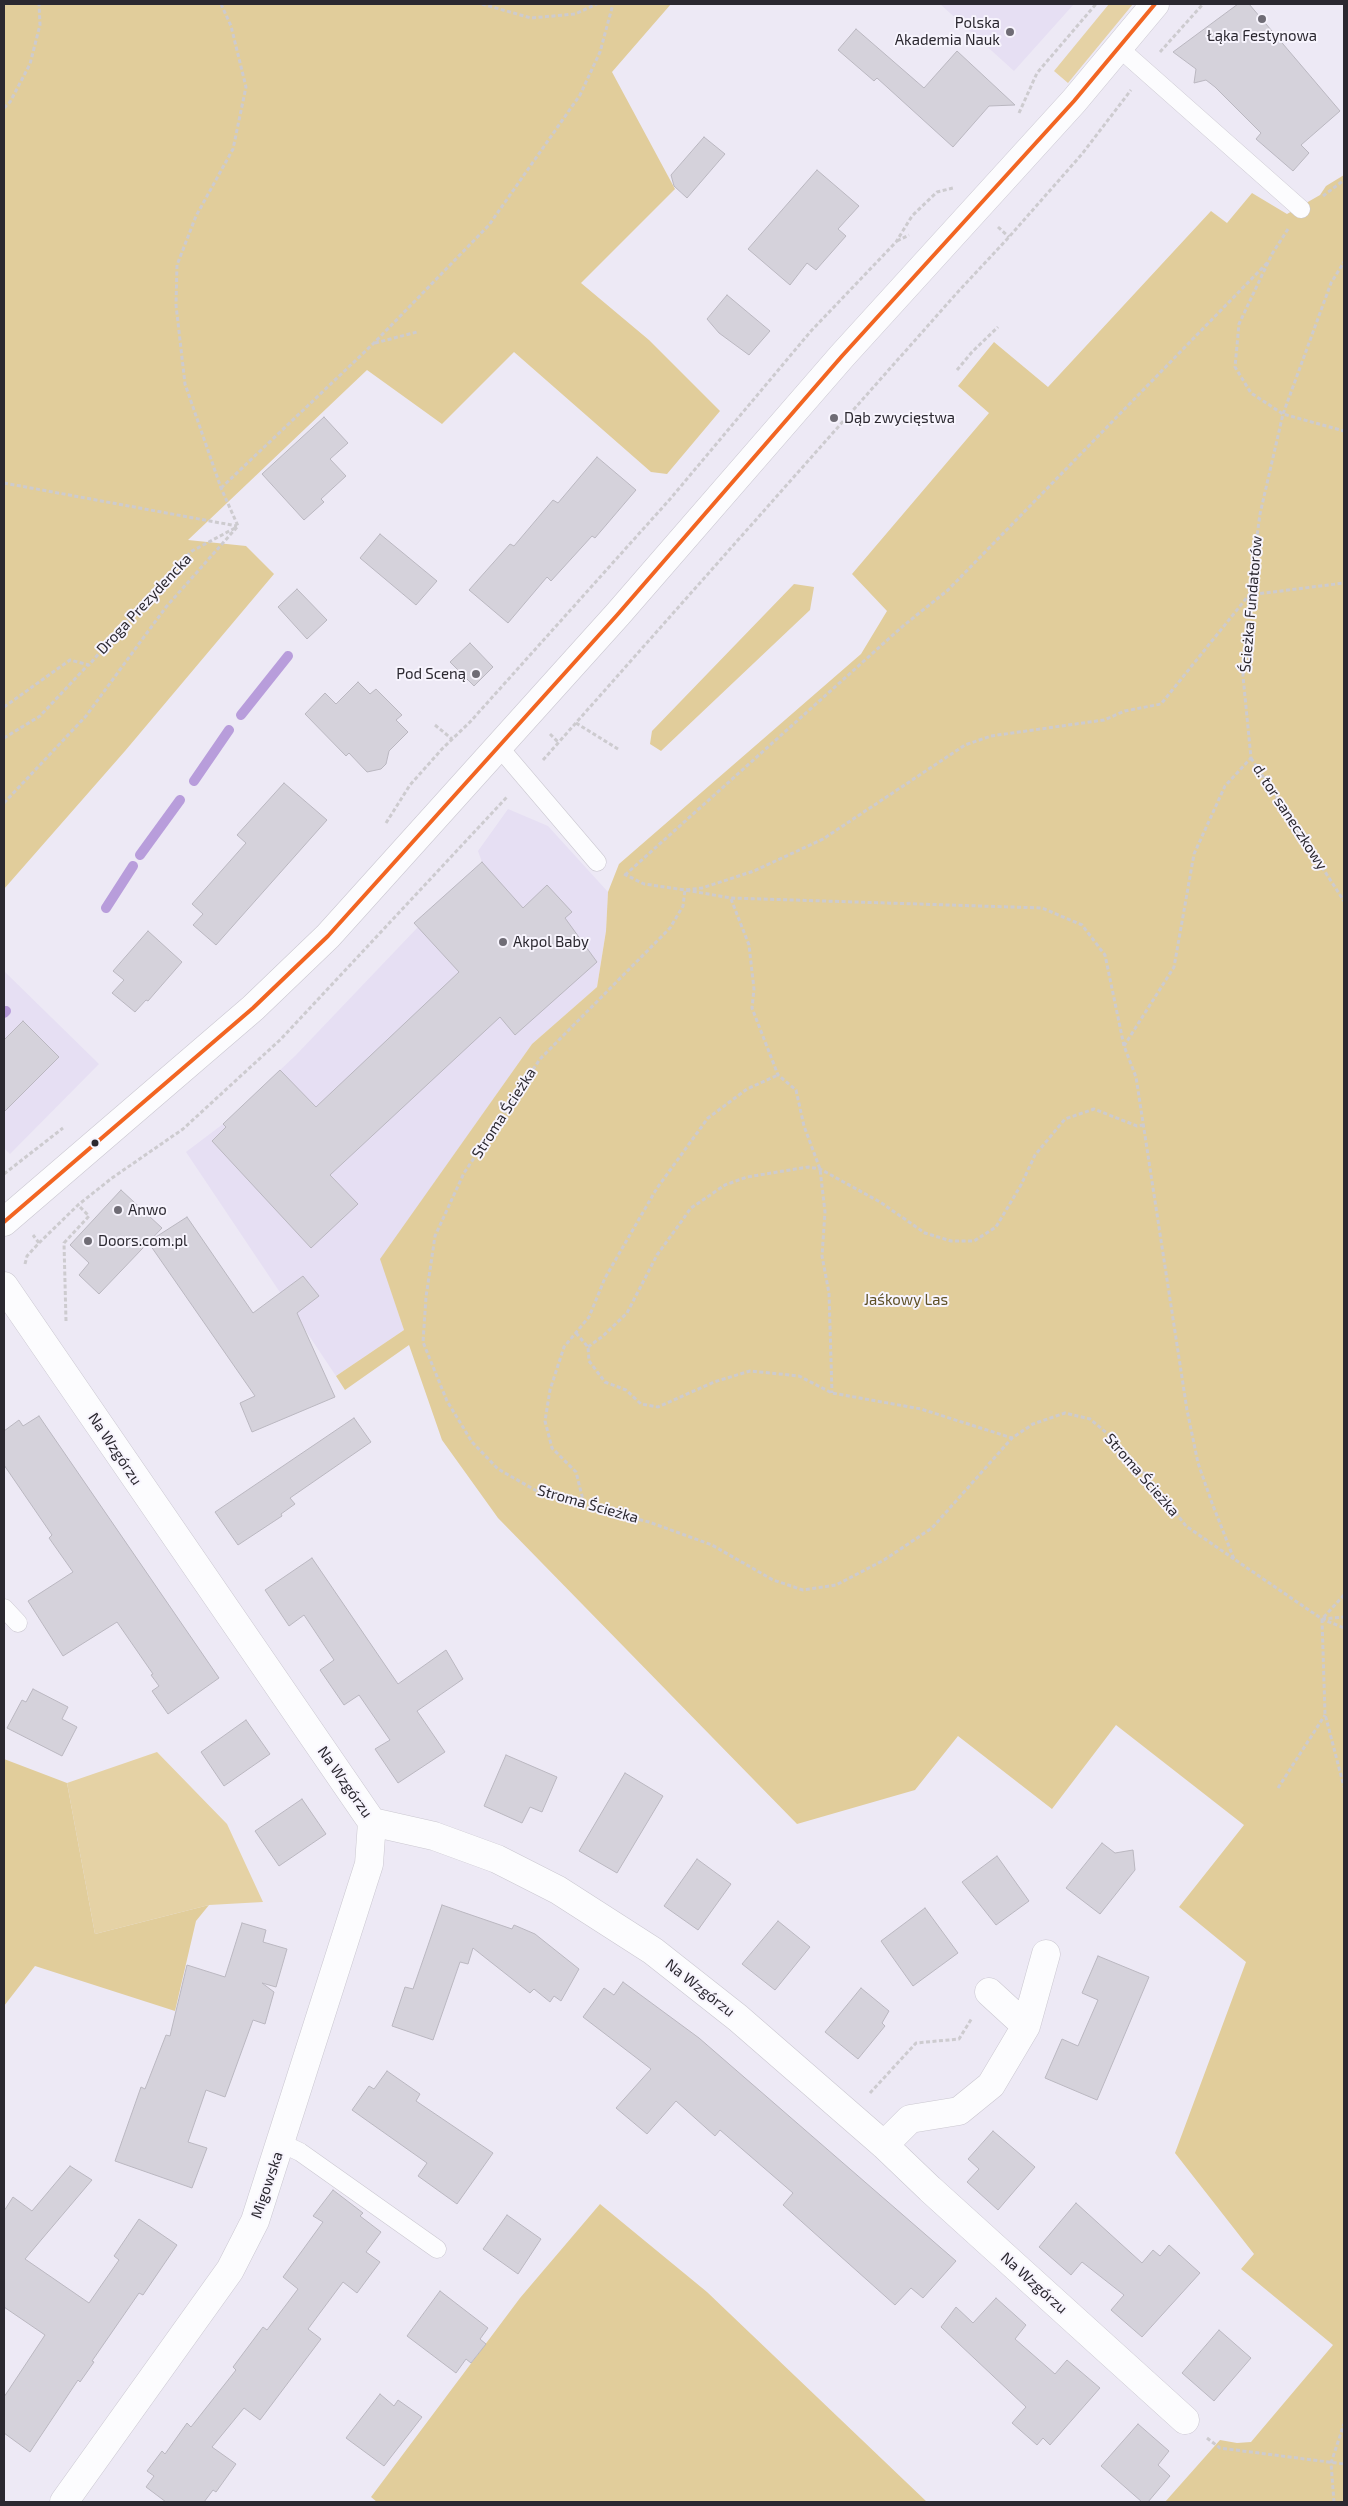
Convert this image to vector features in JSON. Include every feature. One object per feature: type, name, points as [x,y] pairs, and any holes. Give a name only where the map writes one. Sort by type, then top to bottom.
[{"type":"street","points":[[4,1222],[253,1008],[328,936],[618,614],[842,356],[1074,101],[1155,4]]},
{"type":"street","name":"Na Wzgórzu","points":[[4,1286],[372,1822],[434,1836],[477,1850],[520,1870],[572,1899],[626,1933],[695,1983],[884,2145],[1185,2420]]},
{"type":"street","name":"Migowska","points":[[64,2502],[230,2270],[255,2221],[369,1864],[372,1822]]},
{"type":"street","points":[[884,2145],[910,2119],[958,2112],[991,2084],[1026,2026],[1046,1954]]},
{"type":"street","points":[[989,1992],[1026,2026]]},
{"type":"lane","points":[[1118,47],[1301,209]]},
{"type":"lane","points":[[499,747],[597,862]]},
{"type":"lane","points":[[4,1608],[18,1623]]},
{"type":"lane","points":[[281,2143],[300,2152],[437,2249]]},
{"type":"path","points":[[4,108],[10,102],[30,64],[40,25],[39,4]]},
{"type":"path","points":[[221,4],[231,26],[246,87],[233,149],[196,216],[177,265],[176,295],[186,384],[221,488],[238,526]]},
{"type":"path","points":[[482,4],[531,18],[575,14],[597,4]]},
{"type":"path","points":[[221,488],[374,343],[489,225],[580,95],[600,52],[613,4]]},
{"type":"path","points":[[1015,119],[1036,73],[1096,4]]},
{"type":"path","points":[[559,743],[1023,222],[1112,116],[1144,70],[1203,4]]},
{"type":"path","points":[[383,829],[394,807],[410,785],[470,722],[671,498],[811,331],[896,242],[912,216],[937,192],[955,188]]},
{"type":"path","points":[[1301,209],[1268,262],[1239,324],[1235,367],[1251,393],[1283,414],[1344,431]]},
{"type":"path","points":[[625,875],[904,626],[948,590],[1268,262]]},
{"type":"path","name":"Ścieżka Fundatorów","points":[[1251,758],[1243,676],[1248,595],[1260,514],[1283,414],[1331,283],[1344,262]]},
{"type":"path","points":[[957,370],[972,352],[998,327]]},
{"type":"path","points":[[374,343],[417,332]]},
{"type":"path","points":[[4,483],[238,526]]},
{"type":"path","points":[[4,803],[86,716],[166,607],[238,526]]},
{"type":"path","name":"Droga Prezydencka","points":[[4,707],[70,660],[89,665],[157,586],[192,551],[238,526]]},
{"type":"path","points":[[685,890],[702,888],[754,871],[814,844],[965,745],[991,736],[1104,720],[1125,711],[1161,704],[1248,595],[1344,583]]},
{"type":"path","points":[[4,738],[40,716],[89,665]]},
{"type":"path","points":[[576,723],[618,749]]},
{"type":"path","points":[[435,725],[452,740]]},
{"type":"path","points":[[1124,1046],[1174,967],[1194,854],[1225,786],[1251,758]]},
{"type":"path","name":"d. tor saneczkowy","points":[[1251,758],[1344,901]]},
{"type":"path","points":[[597,862],[644,884],[731,898],[1042,908],[1082,925],[1105,955],[1124,1046],[1136,1077],[1187,1410],[1198,1463],[1234,1559]]},
{"type":"path","name":"Stroma Ścieżka","points":[[685,890],[683,906],[670,928],[540,1059],[464,1173],[435,1236],[426,1297],[423,1342],[448,1402],[472,1442],[498,1469],[542,1494],[649,1522],[712,1545],[773,1580],[803,1590],[836,1585],[884,1560],[932,1528],[1012,1438],[1033,1424],[1064,1413],[1090,1419],[1114,1439],[1151,1481],[1186,1526],[1322,1619],[1344,1628]]},
{"type":"path","points":[[731,898],[749,945],[754,989],[752,1008],[778,1075],[796,1090],[804,1126],[820,1169],[826,1212],[822,1256],[829,1293],[832,1393]]},
{"type":"path","points":[[585,1505],[576,1472],[552,1448],[545,1421],[550,1390],[564,1347],[589,1317],[605,1278],[648,1203],[708,1118],[748,1089],[778,1075]]},
{"type":"path","points":[[588,1347],[604,1336],[627,1313],[657,1255],[691,1208],[725,1185],[748,1177],[808,1167],[820,1169],[880,1202],[925,1233],[951,1242],[974,1241],[996,1227],[1021,1186],[1035,1155],[1066,1119],[1094,1109],[1137,1126],[1144,1125]]},
{"type":"path","points":[[4,1174],[67,1125]]},
{"type":"path","points":[[66,1330],[64,1243],[89,1216],[78,1205]]},
{"type":"path","points":[[576,1333],[588,1347],[589,1361],[605,1382],[626,1390],[640,1404],[658,1407],[714,1382],[750,1371],[799,1376],[832,1393],[921,1409],[1012,1438]]},
{"type":"path","points":[[1344,1595],[1322,1619],[1325,1714],[1344,1787]]},
{"type":"path","points":[[1322,1619],[1344,1617]]},
{"type":"path","points":[[1278,1788],[1325,1714]]},
{"type":"path","points":[[1334,2502],[1331,2463],[1344,2424]]},
{"type":"path","points":[[1220,2448],[1344,2464]]},
{"type":"shaded area","name":"Polska Akademia Nauk","points":[[940,4],[1074,4],[1014,71]]},
{"type":"shaded area","points":[[1109,4],[1133,4],[1068,83],[1054,71]]},
{"type":"shaded area","points":[[508,809],[548,826],[608,892],[606,931],[597,987],[532,1044],[381,1259],[404,1330],[336,1376],[186,1152],[223,1124],[296,1055],[418,927],[414,923],[482,862],[478,851]]},
{"type":"shaded area","points":[[4,971],[99,1064],[10,1154],[4,1148]]},
{"type":"shaded area","points":[[157,1752],[227,1824],[263,1902],[209,1905],[95,1934],[67,1783]]},
{"type":"green space","points":[[4,4],[671,4],[612,72],[675,189],[581,283],[649,340],[720,411],[667,474],[651,472],[514,352],[442,424],[367,370],[188,540],[246,546],[274,574],[125,751],[4,889]]},
{"type":"green space","name":"Jaśkowy Las","points":[[1344,175],[1344,2502],[1165,2502],[1220,2440],[1237,2443],[1251,2442],[1333,2345],[1241,2269],[1254,2254],[1175,2153],[1246,1962],[1179,1907],[1244,1825],[1116,1725],[1052,1809],[958,1736],[915,1790],[797,1824],[498,1518],[442,1440],[409,1345],[345,1390],[336,1376],[404,1330],[380,1259],[532,1044],[597,987],[606,931],[608,892],[619,864],[861,654],[887,611],[852,574],[989,413],[958,386],[994,342],[1048,387],[1211,211],[1227,223],[1252,193],[1287,214],[1320,195],[1326,186]]},
{"type":"green space","points":[[794,584],[814,587],[810,610],[661,751],[650,744],[652,731]]},
{"type":"green space","points":[[4,1759],[67,1783],[95,1934],[209,1905],[196,1921],[175,2011],[35,1966],[4,2006]]},
{"type":"green space","points":[[600,2204],[707,2292],[927,2502],[377,2502],[371,2497],[520,2298]]},
{"type":"building","points":[[1238,4],[1249,4],[1340,111],[1301,145],[1309,153],[1293,171],[1256,139],[1261,133],[1215,87],[1206,80],[1194,83],[1196,69],[1173,52]]},
{"type":"building","points":[[856,29],[924,88],[957,51],[1015,105],[989,106],[953,147],[877,78],[874,81],[838,50]]},
{"type":"building","points":[[704,137],[725,154],[687,198],[674,186],[671,175]]},
{"type":"building","points":[[817,170],[859,206],[838,229],[846,236],[816,270],[807,263],[790,285],[748,249]]},
{"type":"building","points":[[727,295],[770,331],[749,355],[719,333],[707,319]]},
{"type":"building","points":[[324,417],[348,443],[330,459],[346,476],[321,499],[324,502],[304,520],[262,474]]},
{"type":"building","points":[[597,457],[636,490],[595,538],[592,536],[551,581],[547,577],[508,623],[469,590],[510,544],[514,546],[553,500],[558,503]]},
{"type":"building","points":[[380,534],[437,581],[416,605],[360,558]]},
{"type":"building","points":[[297,589],[327,620],[307,639],[278,607]]},
{"type":"building","points":[[470,643],[493,667],[474,686],[450,662]]},
{"type":"building","points":[[358,682],[370,694],[376,689],[402,715],[396,720],[408,732],[389,751],[386,764],[381,769],[367,772],[349,753],[346,756],[305,714],[325,693],[336,704]]},
{"type":"building","points":[[284,783],[327,820],[216,945],[193,925],[203,914],[192,904],[246,843],[237,835]]},
{"type":"building","points":[[482,862],[523,908],[547,885],[572,912],[565,918],[597,962],[515,1035],[500,1017],[330,1175],[358,1204],[311,1248],[212,1141],[226,1127],[223,1124],[280,1070],[316,1107],[459,972],[414,923]]},
{"type":"building","points":[[148,931],[182,962],[148,1001],[146,1000],[135,1012],[112,993],[124,980],[113,971]]},
{"type":"building","points":[[23,1021],[59,1057],[4,1112],[4,1040]]},
{"type":"building","points":[[121,1190],[162,1228],[99,1294],[79,1275],[89,1263],[70,1245]]},
{"type":"building","points":[[187,1217],[253,1313],[303,1276],[319,1296],[297,1313],[335,1397],[252,1432],[240,1403],[255,1396],[148,1242]]},
{"type":"building","points":[[39,1416],[219,1678],[168,1714],[152,1691],[159,1686],[151,1675],[153,1674],[117,1622],[63,1656],[28,1601],[73,1572],[49,1538],[52,1535],[4,1465],[4,1431],[19,1420],[23,1426]]},
{"type":"building","points":[[354,1418],[371,1442],[290,1498],[295,1504],[281,1514],[282,1516],[238,1545],[215,1512]]},
{"type":"building","points":[[312,1558],[398,1684],[446,1650],[463,1679],[417,1711],[445,1752],[398,1783],[375,1749],[390,1740],[359,1695],[344,1705],[320,1670],[334,1660],[304,1615],[289,1626],[265,1590]]},
{"type":"building","points":[[33,1689],[68,1707],[62,1719],[77,1727],[62,1756],[7,1728],[22,1700],[26,1702]]},
{"type":"building","points":[[246,1720],[270,1754],[224,1786],[201,1752]]},
{"type":"building","points":[[506,1755],[557,1777],[542,1812],[530,1807],[522,1823],[484,1806]]},
{"type":"building","points":[[625,1773],[663,1796],[617,1873],[579,1851]]},
{"type":"building","points":[[302,1799],[326,1834],[279,1866],[255,1831]]},
{"type":"building","points":[[1102,1843],[1115,1853],[1133,1850],[1135,1870],[1100,1914],[1066,1888]]},
{"type":"building","points":[[997,1856],[1029,1901],[996,1925],[962,1882]]},
{"type":"building","points":[[697,1859],[731,1884],[698,1930],[664,1906]]},
{"type":"building","points":[[442,1905],[512,1929],[514,1925],[535,1934],[579,1969],[561,2001],[554,1996],[550,2002],[534,1989],[530,1993],[473,1948],[468,1964],[460,1962],[433,2040],[392,2026],[405,1987],[413,1989]]},
{"type":"building","points":[[925,1908],[958,1953],[913,1986],[881,1941]]},
{"type":"building","points":[[778,1921],[810,1947],[775,1990],[742,1964]]},
{"type":"building","points":[[242,1923],[266,1930],[263,1942],[287,1949],[276,1987],[262,1983],[274,1992],[265,2024],[253,2020],[225,2097],[206,2090],[188,2142],[207,2148],[192,2188],[115,2161],[141,2087],[145,2089],[166,2035],[170,2036],[187,1965],[225,1977]]},
{"type":"building","points":[[1098,1956],[1149,1977],[1097,2100],[1045,2078],[1062,2039],[1078,2046],[1098,2000],[1082,1993]]},
{"type":"building","points":[[623,1982],[699,2038],[956,2261],[923,2298],[911,2288],[895,2305],[783,2205],[793,2193],[720,2130],[715,2136],[676,2101],[647,2134],[616,2108],[651,2069],[583,2017],[604,1988],[614,1995]]},
{"type":"building","points":[[861,1988],[889,2011],[882,2023],[885,2026],[858,2059],[825,2032]]},
{"type":"building","points":[[387,2071],[420,2094],[416,2101],[493,2153],[457,2204],[418,2176],[427,2163],[352,2110],[369,2086],[374,2089]]},
{"type":"building","points":[[993,2131],[1035,2167],[998,2210],[967,2182],[979,2169],[968,2159]]},
{"type":"building","points":[[70,2166],[92,2180],[25,2259],[89,2303],[119,2260],[114,2256],[139,2219],[177,2245],[143,2295],[139,2293],[92,2361],[94,2362],[80,2382],[78,2380],[30,2452],[4,2433],[4,2397],[45,2335],[4,2307],[4,2211],[13,2197],[32,2211]]},
{"type":"building","points":[[333,2190],[363,2213],[360,2216],[381,2232],[366,2252],[380,2262],[357,2293],[343,2282],[308,2329],[321,2339],[260,2420],[244,2408],[212,2447],[236,2464],[216,2492],[213,2490],[204,2502],[166,2502],[146,2487],[154,2476],[147,2471],[162,2451],[165,2454],[187,2423],[191,2427],[236,2370],[233,2367],[263,2327],[267,2330],[298,2289],[283,2277],[323,2222],[313,2216]]},
{"type":"building","points":[[1076,2203],[1142,2263],[1153,2250],[1160,2256],[1169,2245],[1200,2273],[1142,2337],[1111,2310],[1124,2295],[1082,2262],[1071,2275],[1039,2247]]},
{"type":"building","points":[[507,2215],[541,2239],[518,2274],[483,2249]]},
{"type":"building","points":[[440,2291],[488,2328],[480,2339],[486,2344],[471,2363],[466,2359],[456,2373],[407,2336]]},
{"type":"building","points":[[996,2298],[1026,2325],[1015,2339],[1055,2374],[1067,2360],[1100,2388],[1050,2445],[1043,2438],[1037,2445],[1012,2423],[1026,2407],[941,2327],[956,2307],[973,2323]]},
{"type":"building","points":[[1219,2330],[1251,2358],[1214,2401],[1182,2373]]},
{"type":"building","points":[[380,2394],[394,2406],[398,2400],[422,2417],[384,2466],[346,2438]]},
{"type":"building","points":[[1138,2424],[1169,2451],[1158,2465],[1170,2476],[1148,2502],[1142,2502],[1101,2466]]},
{"type":"waterway","points":[[241,715],[288,656]]},
{"type":"waterway","points":[[194,781],[229,730]]},
{"type":"waterway","points":[[140,855],[180,800]]},
{"type":"waterway","points":[[106,908],[133,866]]},
{"type":"transit line","points":[[4,1222],[253,1008],[328,936],[618,614],[842,356],[1074,101],[1155,4]]},
{"type":"place","name":"Łąka Festynowa","points":[[1262,19]]},
{"type":"place","name":"Polska Akademia Nauk","points":[[1010,32]]},
{"type":"place","name":"Dąb zwycięstwa","points":[[834,418]]},
{"type":"place","name":"Pod Sceną","points":[[476,674]]},
{"type":"place","name":"Akpol Baby","points":[[503,942]]},
{"type":"place","name":"Anwo","points":[[118,1210]]},
{"type":"place","name":"Doors.com.pl","points":[[88,1241]]}]
